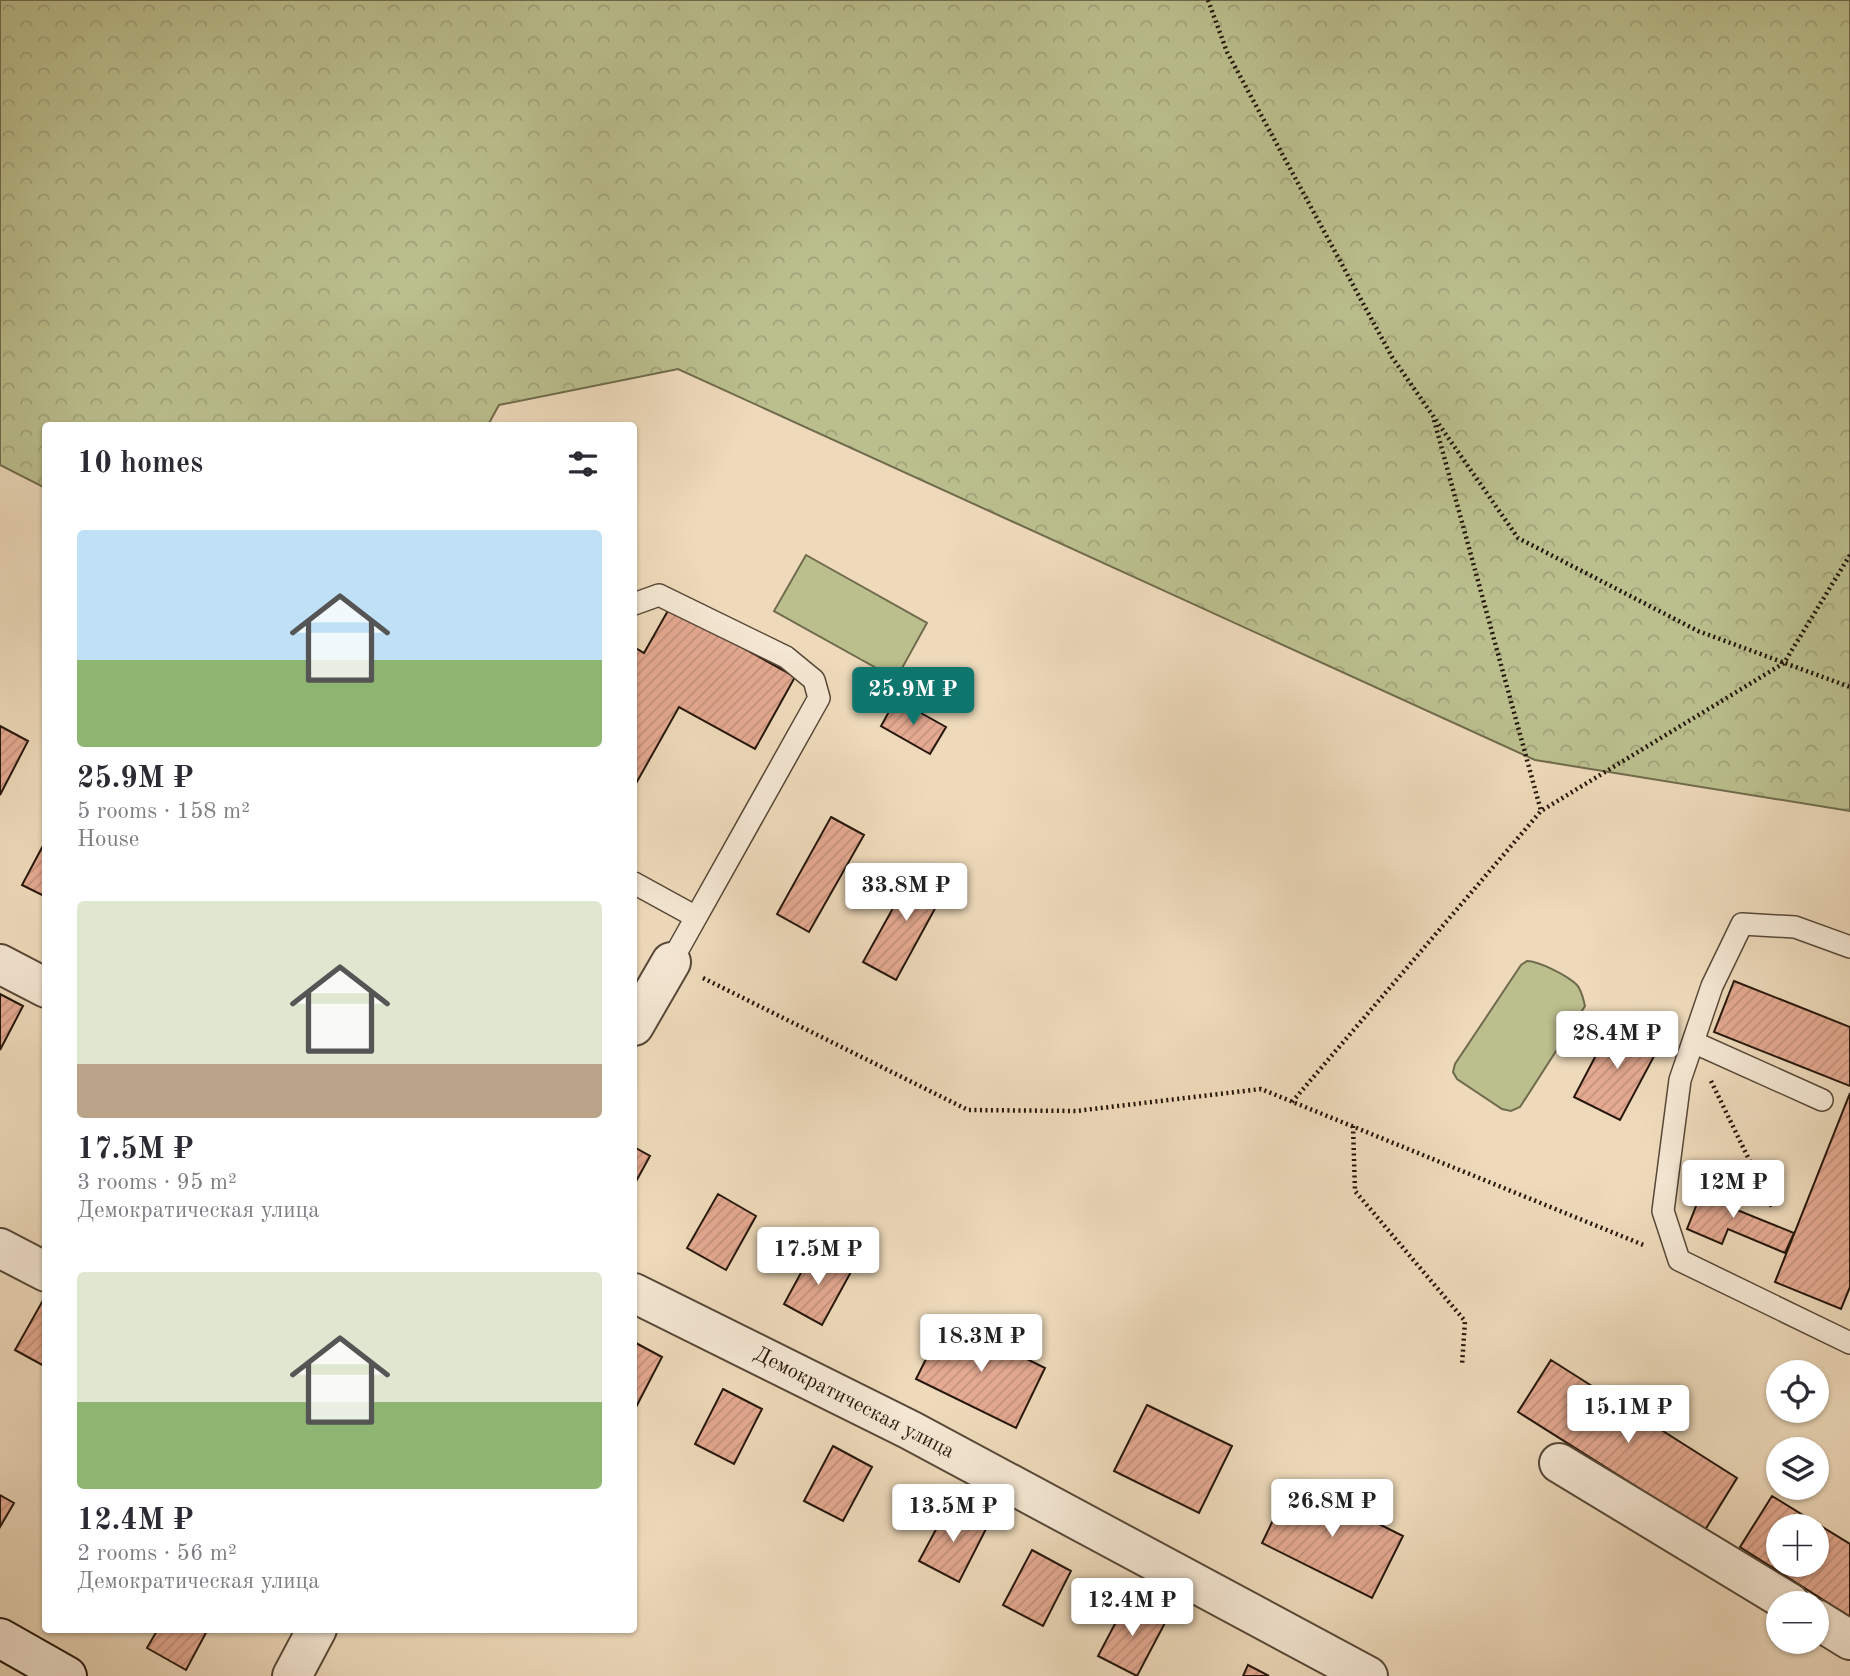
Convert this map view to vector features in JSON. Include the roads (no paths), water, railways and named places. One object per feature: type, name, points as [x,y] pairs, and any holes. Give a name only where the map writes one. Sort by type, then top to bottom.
[{"type":"street","points":[[637,1021],[671,962]]},
{"type":"street","points":[[0,964],[42,986]]},
{"type":"street","points":[[0,1248],[42,1270]]},
{"type":"street","name":"Демократическая улица","points":[[637,1294],[910,1430],[1368,1676]]},
{"type":"street","points":[[1559,1463],[1770,1591]]},
{"type":"street","points":[[1829,1627],[1850,1640]]},
{"type":"street","points":[[292,1676],[315,1633]]},
{"type":"street","points":[[0,1638],[67,1676]]},
{"type":"lane","points":[[637,603],[659,594],[786,657],[814,680],[819,698],[671,962]]},
{"type":"lane","points":[[637,885],[696,917]]},
{"type":"lane","points":[[1850,947],[1795,927],[1742,924],[1712,986],[1680,1080],[1663,1211],[1679,1260],[1850,1343]]},
{"type":"lane","points":[[1693,1042],[1822,1100]]}]
